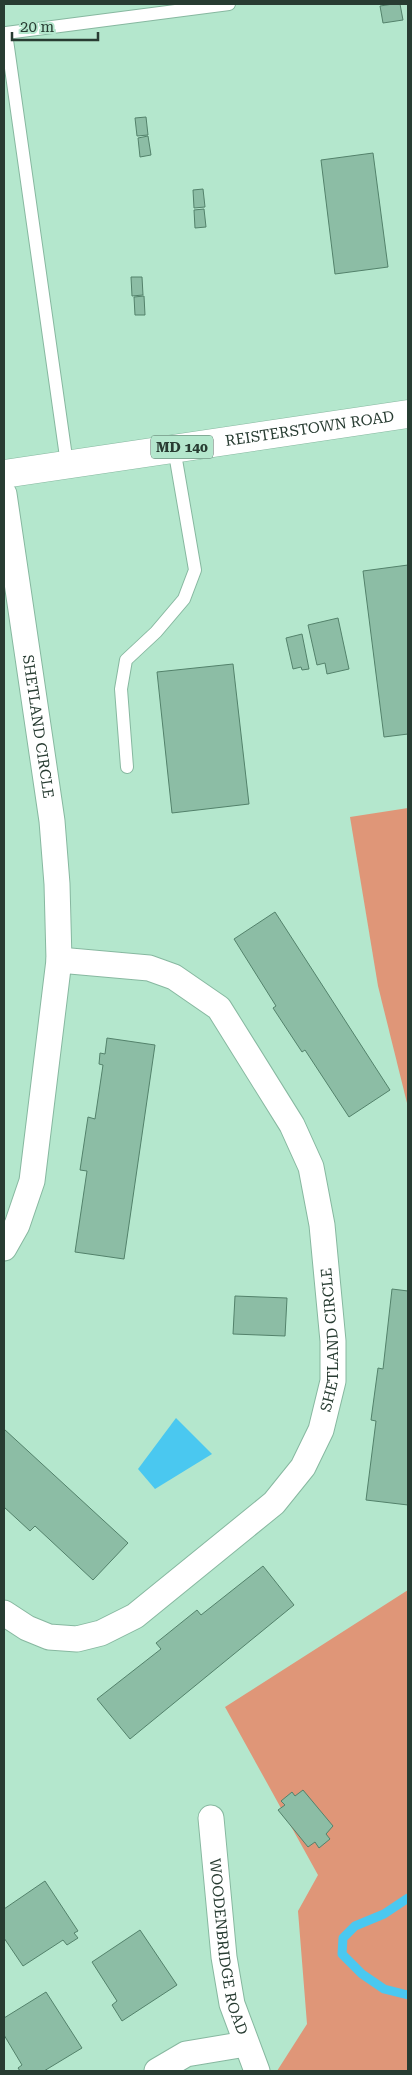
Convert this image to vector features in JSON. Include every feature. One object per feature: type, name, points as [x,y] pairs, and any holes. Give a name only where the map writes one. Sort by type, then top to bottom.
[{"type":"main road","name":"REISTERSTOWN ROAD","points":[[4,474],[408,414]]},
{"type":"street","name":"SHETLAND CIRCLE","points":[[4,494],[52,821],[57,884],[59,960],[32,1181],[17,1226],[4,1248]]},
{"type":"street","name":"SHETLAND CIRCLE","points":[[4,1613],[27,1628],[48,1637],[77,1639],[101,1633],[135,1616],[274,1503],[303,1467],[314,1445],[321,1430],[334,1381],[322,1225],[311,1168],[292,1125],[219,1008],[174,977],[150,968],[59,960]]},
{"type":"street","name":"WOODENBRIDGE ROAD","points":[[210,1818],[224,1958],[232,2004],[257,2071]]},
{"type":"street","points":[[157,2071],[186,2054],[246,2044]]},
{"type":"lane","points":[[67,464],[6,33],[229,4]]},
{"type":"lane","points":[[127,768],[121,689],[126,660],[156,632],[184,599],[195,570],[174,448]]},
{"type":"shaded area","points":[[408,808],[408,1107],[378,986],[350,817]]},
{"type":"shaded area","points":[[408,1590],[408,2071],[277,2071],[307,2024],[298,1911],[318,1875],[225,1707]]},
{"type":"water","points":[[176,1418],[212,1454],[155,1489],[138,1469]]},
{"type":"building","points":[[400,4],[403,20],[383,23],[380,6]]},
{"type":"building","points":[[146,117],[148,135],[137,136],[135,118]]},
{"type":"building","points":[[148,136],[151,155],[140,157],[138,138]]},
{"type":"building","points":[[373,153],[388,267],[335,274],[321,160]]},
{"type":"building","points":[[203,189],[205,207],[194,208],[193,190]]},
{"type":"building","points":[[204,209],[206,227],[195,228],[194,210]]},
{"type":"building","points":[[131,277],[142,277],[143,295],[132,296]]},
{"type":"building","points":[[144,296],[145,315],[135,315],[134,297]]},
{"type":"building","points":[[408,565],[408,734],[384,737],[363,571]]},
{"type":"building","points":[[338,618],[349,669],[327,674],[325,663],[317,665],[308,625]]},
{"type":"building","points":[[302,634],[309,669],[302,670],[301,667],[293,669],[286,638]]},
{"type":"building","points":[[233,664],[249,804],[172,813],[157,672]]},
{"type":"building","points":[[275,912],[390,1090],[349,1117],[305,1050],[302,1052],[273,1008],[276,1006],[234,939]]},
{"type":"building","points":[[107,1038],[155,1045],[124,1259],[75,1252],[87,1171],[80,1170],[88,1117],[95,1119],[103,1065],[99,1064],[100,1053],[105,1054]]},
{"type":"building","points":[[392,1289],[408,1291],[408,1505],[366,1500],[376,1421],[371,1420],[378,1368],[383,1369]]},
{"type":"building","points":[[235,1296],[287,1298],[285,1336],[233,1334]]},
{"type":"building","points":[[4,1429],[128,1543],[93,1580],[35,1526],[30,1531],[4,1507]]},
{"type":"building","points":[[263,1566],[294,1605],[130,1739],[97,1699],[161,1649],[156,1643],[197,1610],[201,1615]]},
{"type":"building","points":[[303,1790],[333,1826],[326,1834],[330,1839],[319,1848],[315,1842],[308,1847],[278,1810],[285,1805],[281,1801],[292,1792],[295,1796]]},
{"type":"building","points":[[45,1881],[78,1931],[74,1933],[78,1938],[67,1945],[63,1940],[23,1966],[4,1938],[4,1909]]},
{"type":"building","points":[[140,1930],[177,1985],[122,2021],[112,2005],[117,2001],[92,1962]]},
{"type":"building","points":[[46,1992],[82,2048],[44,2071],[20,2071],[18,2068],[22,2065],[4,2035],[4,2018]]},
{"type":"waterway","points":[[408,1898],[384,1914],[355,1926],[343,1938],[342,1954],[362,1974],[384,1989],[408,1995]]}]
